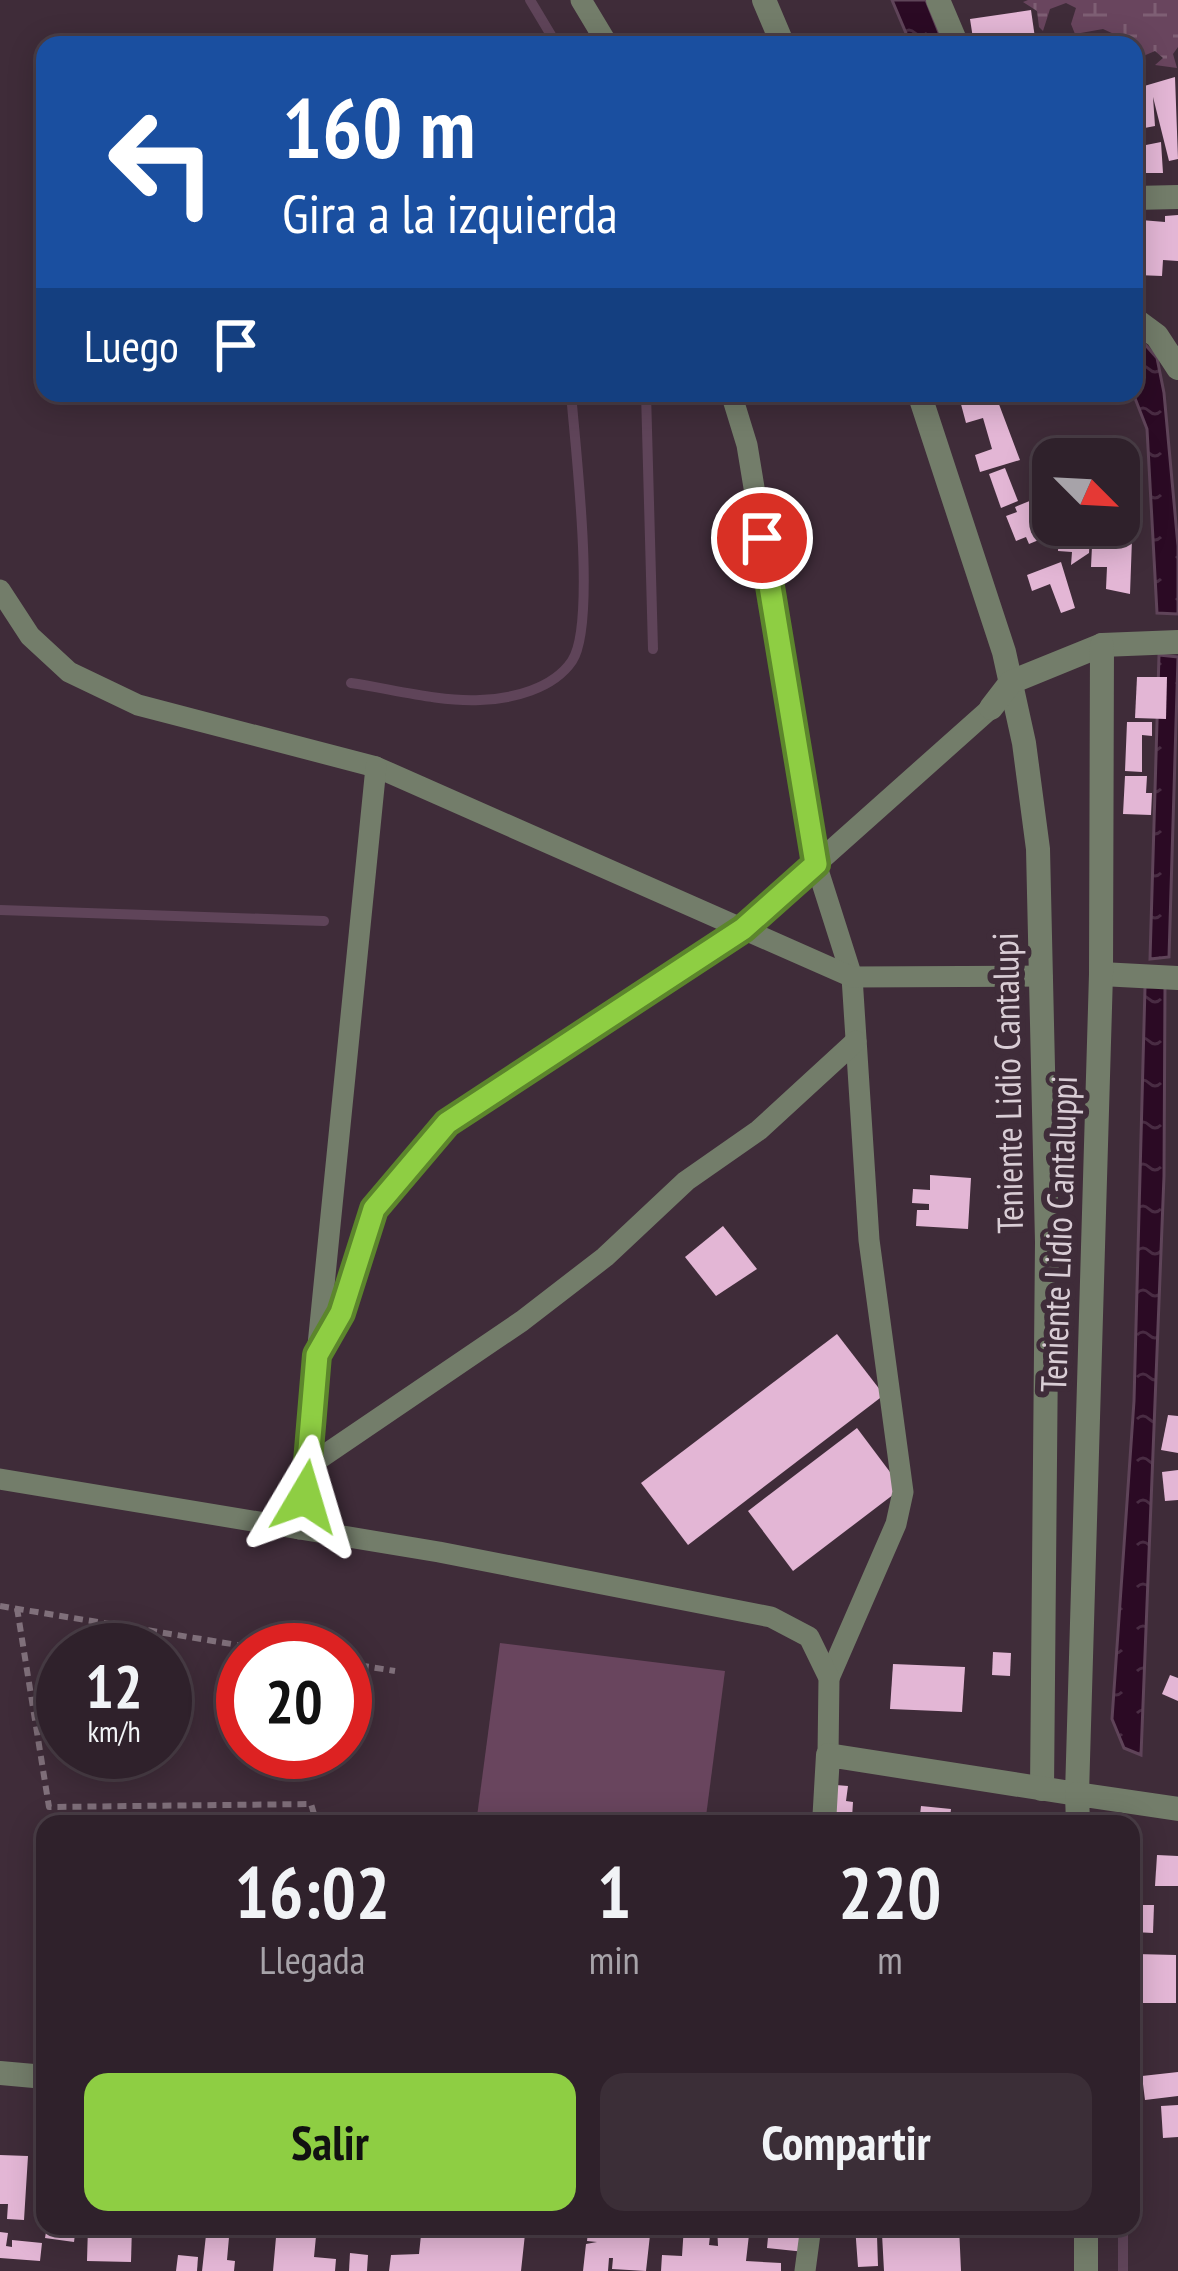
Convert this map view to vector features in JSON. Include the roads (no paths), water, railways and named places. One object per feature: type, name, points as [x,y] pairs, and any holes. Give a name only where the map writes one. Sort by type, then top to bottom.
[{"type":"street","points":[[764,0],[779,36]]},
{"type":"street","points":[[938,0],[953,36]]},
{"type":"street","points":[[1143,198],[1178,197]]},
{"type":"street","points":[[1143,326],[1157,336],[1178,368]]},
{"type":"street","name":"Teniente Lidio Cantalupi","points":[[922,402],[1011,682],[1038,849],[1047,1242],[1042,1789]]},
{"type":"street","points":[[991,708],[1011,682],[1102,645],[1178,642]]},
{"type":"street","name":"Teniente Lidio Cantaluppi","points":[[1078,1815],[1101,974],[1102,645]]},
{"type":"street","points":[[1101,974],[1178,978]]},
{"type":"street","points":[[825,1815],[828,1755],[1178,1809]]},
{"type":"street","points":[[0,2073],[36,2076]]},
{"type":"street","points":[[1085,2235],[1086,2271]]},
{"type":"lane","points":[[581,0],[603,36]]},
{"type":"lane","points":[[734,402],[747,446],[816,864],[852,977],[869,1240],[904,1492],[896,1524],[829,1678],[828,1755]]},
{"type":"lane","points":[[0,590],[30,635],[69,672],[138,705],[376,767],[852,977],[1042,976]]},
{"type":"lane","points":[[317,1355],[341,1313],[374,1209],[447,1123],[743,929],[991,708]]},
{"type":"lane","points":[[299,1529],[310,1465],[376,767]]},
{"type":"lane","points":[[310,1465],[522,1322],[605,1257],[686,1181],[759,1130],[856,1041]]},
{"type":"lane","points":[[0,1479],[771,1617],[809,1637],[829,1678]]},
{"type":"lane","points":[[805,2271],[810,2235]]},
{"type":"water","points":[[892,0],[926,0],[940,36],[907,36]]},
{"type":"water","points":[[1143,342],[1157,358],[1164,393],[1178,546],[1178,614],[1157,613],[1147,429],[1136,402],[1143,402]]},
{"type":"water","points":[[1159,655],[1178,657],[1169,957],[1150,959]]},
{"type":"water","points":[[1165,986],[1164,1176],[1141,1755],[1124,1748],[1112,1719],[1134,1401],[1145,987]]},
{"type":"waterway","points":[[530,0],[552,36]]},
{"type":"waterway","points":[[351,683],[448,699],[492,699],[543,685],[572,661],[579,641],[584,574],[572,402]]},
{"type":"waterway","points":[[646,402],[653,649]]},
{"type":"waterway","points":[[0,910],[324,921]]},
{"type":"waterway","points":[[1123,2235],[1123,2271]]}]
